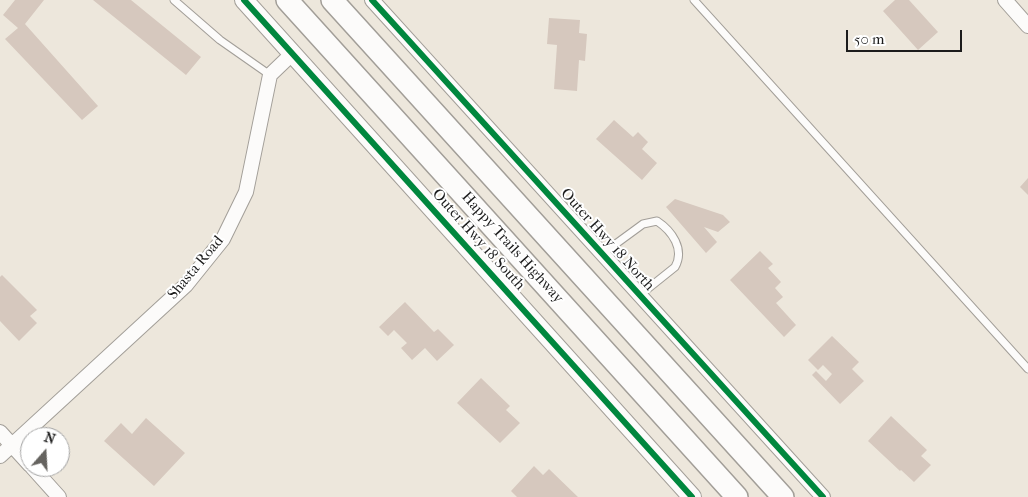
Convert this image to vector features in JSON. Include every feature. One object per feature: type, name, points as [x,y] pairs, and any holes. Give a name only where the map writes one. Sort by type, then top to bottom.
[{"type":"main road","name":"Happy Trails Highway","points":[[287,0],[737,497]]},
{"type":"main road","points":[[332,0],[782,497]]},
{"type":"street","name":"Outer Hwy 18 South","points":[[244,0],[294,53],[692,497]]},
{"type":"street","name":"Outer Hwy 18 North","points":[[372,0],[823,497]]},
{"type":"street","points":[[1005,0],[1028,26]]},
{"type":"street","points":[[270,75],[294,53]]},
{"type":"street","name":"Shasta Road","points":[[0,456],[186,285],[223,239],[246,192],[270,75]]},
{"type":"street","points":[[0,432],[20,454]]},
{"type":"street","points":[[41,477],[60,497]]},
{"type":"lane","points":[[174,0],[220,40],[270,75]]},
{"type":"lane","points":[[694,0],[1028,369]]},
{"type":"lane","points":[[602,254],[643,224],[657,221],[670,232],[678,247],[678,261],[675,267],[640,295]]},
{"type":"building","points":[[15,0],[44,0],[25,24],[98,106],[82,120],[5,39],[18,28],[3,15]]},
{"type":"building","points":[[93,0],[131,0],[201,57],[186,75]]},
{"type":"building","points":[[895,0],[909,0],[938,32],[918,50],[883,11]]},
{"type":"building","points":[[549,18],[580,20],[579,33],[587,34],[585,61],[579,60],[577,91],[554,89],[557,45],[547,44]]},
{"type":"building","points":[[614,120],[633,137],[638,132],[648,142],[642,149],[657,163],[642,180],[596,139]]},
{"type":"building","points":[[1028,178],[1028,195],[1020,187]]},
{"type":"building","points":[[675,199],[723,215],[730,222],[718,232],[704,227],[717,242],[706,253],[666,207]]},
{"type":"building","points":[[760,251],[773,264],[768,268],[781,282],[775,288],[783,297],[776,303],[796,325],[784,337],[730,280]]},
{"type":"building","points":[[2,275],[37,310],[30,316],[37,323],[19,341],[0,321],[0,277]]},
{"type":"building","points":[[405,302],[434,332],[438,329],[454,345],[437,361],[425,348],[412,360],[401,348],[407,343],[394,330],[388,336],[379,327]]},
{"type":"building","points":[[832,336],[859,362],[852,369],[864,381],[840,404],[812,375],[816,371],[826,381],[832,374],[823,365],[818,370],[808,360]]},
{"type":"building","points":[[481,378],[510,406],[506,410],[520,423],[500,443],[457,403]]},
{"type":"building","points":[[891,416],[927,450],[921,456],[931,465],[914,482],[868,441]]},
{"type":"building","points":[[146,418],[185,453],[154,486],[104,441],[121,423],[132,434]]},
{"type":"building","points":[[534,466],[543,475],[549,469],[578,497],[517,497],[511,491]]},
{"type":"cycle path","points":[[244,0],[692,497]]},
{"type":"cycle path","points":[[372,0],[823,497]]}]
